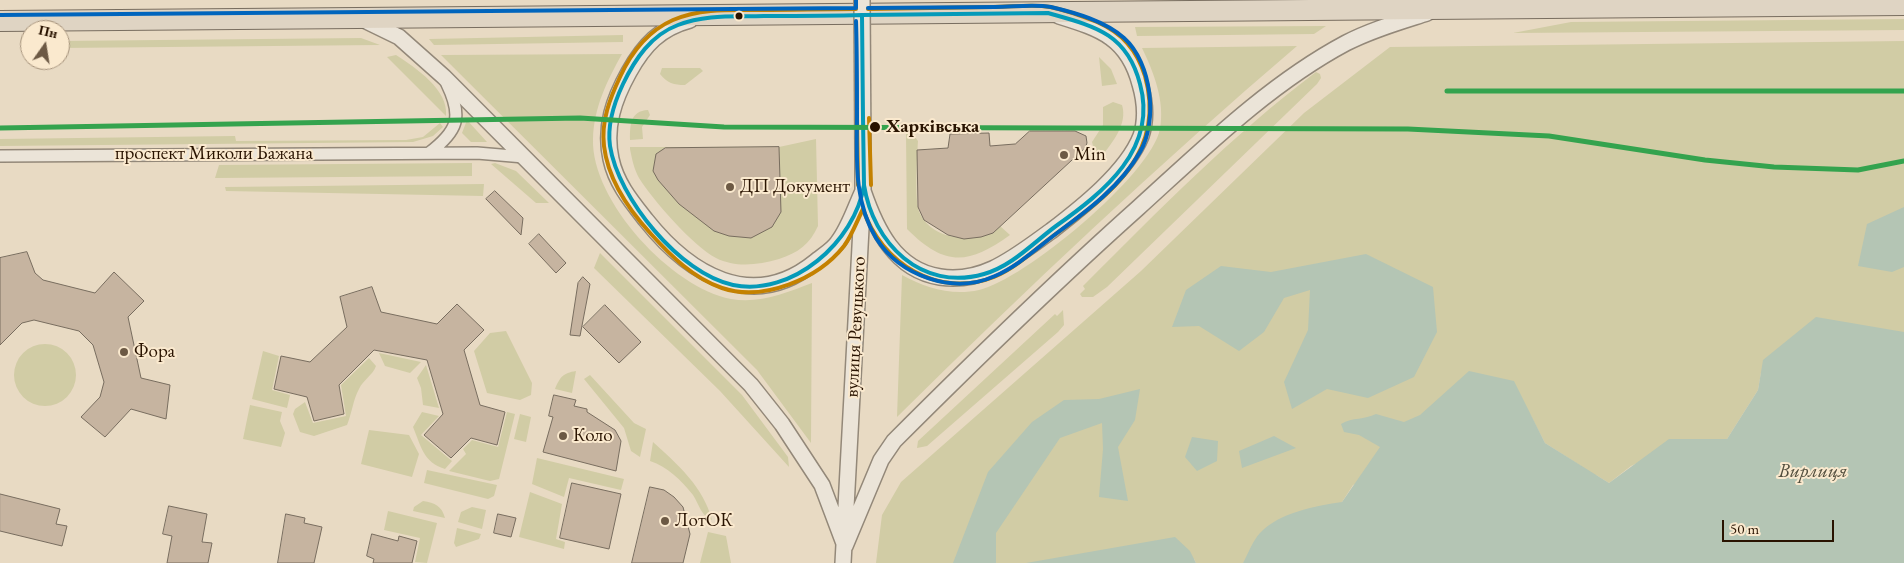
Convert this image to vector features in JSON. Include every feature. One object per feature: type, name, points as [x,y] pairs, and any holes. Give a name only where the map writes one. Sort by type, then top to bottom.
[{"type":"highway","points":[[0,21],[1904,6]]},
{"type":"street","name":"вулиця Ревуцького","points":[[843,563],[863,191],[862,0]]},
{"type":"street","points":[[845,546],[881,460],[894,441],[996,338],[1220,134],[1318,60],[1346,43],[1381,27],[1440,9]]},
{"type":"street","points":[[863,191],[885,242],[902,258],[921,270],[938,277],[977,276],[996,268],[1079,210],[1119,169],[1134,149],[1141,134],[1145,114],[1145,99],[1138,73],[1122,44],[1089,25],[1048,12]]},
{"type":"street","points":[[703,16],[673,24],[658,33],[639,55],[613,106],[609,145],[614,168],[626,195],[652,228],[682,258],[697,269],[717,279],[734,285],[752,286],[775,282],[807,268],[838,243],[863,191]]},
{"type":"street","points":[[359,18],[399,38],[444,78],[751,385],[787,432],[822,485],[845,546]]},
{"type":"street","points":[[429,153],[450,135],[456,115],[456,104],[444,78]]},
{"type":"street","name":"проспект Миколи Бажана","points":[[0,156],[477,153],[524,157]]},
{"type":"shaded area","points":[[1904,19],[1904,30],[1513,33],[1571,22]]},
{"type":"shaded area","points":[[1326,26],[1314,34],[1137,36],[1135,27]]},
{"type":"shaded area","points":[[623,35],[623,42],[434,45],[429,39]]},
{"type":"shaded area","points":[[361,38],[380,45],[70,48],[70,41]]},
{"type":"shaded area","points":[[1904,41],[1904,339],[1761,373],[1758,390],[1727,439],[1687,439],[1631,466],[1609,483],[1596,475],[1591,476],[1581,466],[1545,443],[1530,414],[1353,485],[1342,502],[1243,563],[1196,563],[1194,559],[1050,563],[876,563],[882,515],[901,482],[1141,271],[1304,113],[1390,47]]},
{"type":"shaded area","points":[[1297,46],[1194,136],[1094,228],[897,417],[902,275],[920,284],[939,290],[969,292],[979,290],[999,282],[1054,247],[1111,198],[1151,149],[1160,129],[1160,98],[1151,67],[1142,48]]},
{"type":"shaded area","points":[[622,54],[602,95],[594,127],[593,139],[596,163],[605,189],[620,214],[639,238],[661,260],[684,278],[708,292],[731,299],[752,300],[772,297],[812,283],[811,443],[757,370],[441,55]]},
{"type":"shaded area","points":[[396,55],[413,66],[437,89],[446,106],[446,116],[387,57]]},
{"type":"shaded area","points":[[1099,57],[1111,69],[1117,84],[1102,86]]},
{"type":"shaded area","points":[[662,68],[700,68],[703,71],[685,85],[681,85],[665,80],[660,74]]},
{"type":"shaded area","points":[[1316,72],[1320,74],[1321,78],[1317,84],[1107,287],[1093,297],[1082,297],[1080,294],[1085,289],[1083,286],[1167,202],[1254,122]]},
{"type":"shaded area","points":[[1113,102],[1122,105],[1123,119],[1118,133],[1101,157],[1094,150],[1092,142],[1103,125],[1103,107]]},
{"type":"shaded area","points":[[648,110],[650,115],[642,127],[643,139],[630,140],[631,124],[634,116]]},
{"type":"shaded area","points":[[467,120],[487,142],[471,142],[462,133]]},
{"type":"shaded area","points":[[440,123],[443,127],[433,136],[413,142],[0,146],[0,139],[235,136],[236,141],[406,140],[423,137]]},
{"type":"shaded area","points":[[912,133],[918,141],[917,202],[923,219],[932,228],[954,237],[967,238],[979,236],[991,232],[1000,226],[1010,235],[982,252],[957,258],[945,256],[933,250],[907,229],[906,134]]},
{"type":"shaded area","points":[[816,139],[818,226],[807,243],[792,254],[755,264],[731,263],[716,258],[685,233],[663,210],[639,178],[634,168],[630,149],[630,147],[779,147]]},
{"type":"shaded area","points":[[472,163],[472,176],[215,178],[219,165]]},
{"type":"shaded area","points":[[495,163],[516,171],[549,203],[536,203],[491,164]]},
{"type":"shaded area","points":[[484,184],[483,196],[226,191],[225,187]]},
{"type":"shaded area","points":[[600,253],[742,395],[788,457],[789,467],[720,391],[594,268]]},
{"type":"shaded area","points":[[1063,310],[1064,325],[1058,332],[927,446],[917,448],[918,441],[1055,314],[1057,316]]},
{"type":"shaded area","points":[[506,331],[532,383],[531,395],[520,400],[487,393],[474,351],[490,333]]},
{"type":"shaded area","points":[[45,344],[57,346],[67,353],[74,363],[76,375],[74,387],[67,397],[57,404],[45,406],[33,404],[23,397],[16,387],[14,375],[16,363],[23,353],[33,346]]},
{"type":"shaded area","points":[[263,351],[279,356],[272,390],[290,395],[287,408],[252,399]]},
{"type":"shaded area","points":[[379,353],[421,362],[410,373],[385,366]]},
{"type":"shaded area","points":[[369,358],[376,366],[359,389],[347,425],[314,436],[300,432],[293,414],[295,409],[305,402],[313,423],[346,416],[341,385]]},
{"type":"shaded area","points":[[426,365],[439,408],[423,405],[421,388],[417,378]]},
{"type":"shaded area","points":[[576,371],[572,393],[555,389],[562,376]]},
{"type":"shaded area","points":[[590,375],[634,423],[646,429],[640,457],[631,451],[624,428],[584,379]]},
{"type":"shaded area","points":[[250,405],[282,412],[280,421],[285,433],[281,447],[243,439]]},
{"type":"shaded area","points":[[422,412],[439,416],[421,435],[452,461],[445,469],[427,458],[418,441],[413,427]]},
{"type":"shaded area","points":[[507,412],[515,414],[499,479],[490,481],[449,471],[466,454],[463,449],[472,440],[498,447]]},
{"type":"shaded area","points":[[520,414],[531,417],[526,442],[514,439]]},
{"type":"shaded area","points":[[369,430],[409,435],[419,454],[412,477],[361,464]]},
{"type":"shaded area","points":[[653,442],[696,486],[712,520],[703,513],[693,495],[679,479],[668,470],[650,461]]},
{"type":"shaded area","points":[[537,458],[624,479],[621,490],[569,478],[564,497],[532,484]]},
{"type":"shaded area","points":[[427,470],[497,485],[494,496],[488,499],[424,483]]},
{"type":"shaded area","points":[[530,492],[562,504],[556,539],[565,542],[564,549],[519,537]]},
{"type":"shaded area","points":[[423,501],[437,506],[445,518],[413,511],[414,507]]},
{"type":"shaded area","points":[[472,507],[486,510],[482,529],[458,522],[461,512]]},
{"type":"shaded area","points":[[388,511],[437,523],[427,563],[415,562],[420,538],[384,530]]},
{"type":"shaded area","points":[[457,528],[481,534],[479,539],[456,547],[454,543]]},
{"type":"shaded area","points":[[708,532],[726,536],[731,563],[700,563]]},
{"type":"water","points":[[1904,207],[1904,267],[1892,272],[1858,266],[1867,224]]},
{"type":"water","points":[[1366,254],[1433,287],[1437,332],[1414,377],[1368,398],[1327,389],[1292,409],[1284,382],[1308,330],[1310,290],[1284,298],[1264,332],[1239,351],[1199,326],[1172,327],[1186,290],[1221,266],[1271,272]]},
{"type":"water","name":"Вирлиця","points":[[1816,317],[1904,332],[1904,563],[1243,563],[1257,536],[1268,526],[1299,511],[1342,502],[1380,447],[1359,435],[1344,432],[1341,424],[1345,422],[1376,414],[1404,422],[1420,415],[1469,371],[1514,381],[1545,443],[1609,483],[1669,439],[1727,439],[1758,390],[1763,360]]},
{"type":"water","points":[[1140,389],[1135,420],[1118,447],[1128,501],[1099,497],[1103,449],[1102,423],[1060,438],[996,533],[996,563],[953,563],[988,472],[1032,422],[1064,400],[1099,399]]},
{"type":"water","points":[[1274,436],[1296,448],[1242,468],[1239,451]]},
{"type":"water","points":[[1192,437],[1218,441],[1217,461],[1197,471],[1185,457]]},
{"type":"water","points":[[1175,537],[1190,551],[1196,563],[1026,563]]},
{"type":"building","points":[[1030,131],[1075,131],[1086,136],[1087,143],[1085,148],[993,233],[964,239],[948,235],[924,220],[918,207],[917,150],[948,148],[950,134],[989,133],[990,146],[1015,144]]},
{"type":"building","points":[[779,147],[781,212],[772,227],[751,238],[729,236],[714,231],[679,204],[658,180],[653,171],[656,154],[665,148]]},
{"type":"building","points":[[495,191],[523,218],[521,235],[486,199]]},
{"type":"building","points":[[539,234],[566,263],[556,273],[529,244]]},
{"type":"building","points":[[27,252],[35,273],[43,280],[95,293],[114,272],[144,301],[128,317],[141,378],[170,385],[166,419],[131,409],[105,437],[81,417],[100,397],[104,382],[93,345],[79,331],[34,320],[22,323],[0,345],[0,258]]},
{"type":"building","points":[[583,277],[590,284],[580,336],[570,335],[578,283]]},
{"type":"building","points":[[372,287],[381,312],[437,324],[457,304],[484,330],[464,350],[480,405],[505,412],[497,445],[471,438],[451,458],[424,435],[443,414],[427,360],[374,350],[339,385],[344,414],[314,421],[307,397],[274,389],[281,356],[310,362],[347,327],[340,297]]},
{"type":"building","points":[[605,305],[641,342],[619,363],[583,327]]},
{"type":"building","points":[[554,395],[576,400],[574,406],[587,409],[587,412],[615,430],[621,441],[616,471],[543,452],[553,417],[549,416]]},
{"type":"building","points":[[572,483],[621,494],[609,549],[560,538]]},
{"type":"building","points":[[650,487],[664,490],[683,507],[690,534],[683,563],[632,563]]},
{"type":"building","points":[[0,494],[60,509],[56,524],[67,526],[62,546],[0,531]]},
{"type":"building","points":[[169,506],[207,514],[202,542],[212,543],[208,563],[167,563],[172,536],[163,534]]},
{"type":"building","points":[[286,514],[305,518],[304,523],[322,527],[314,563],[278,563]]},
{"type":"building","points":[[498,514],[516,518],[511,537],[494,533]]},
{"type":"building","points":[[372,534],[398,541],[399,536],[417,541],[412,563],[373,563],[374,559],[367,556]]},
{"type":"transit line","points":[[0,15],[856,8],[856,0]]},
{"type":"transit line","points":[[856,9],[728,10],[694,13],[673,20],[656,30],[635,51],[624,68],[610,101],[605,119],[603,137],[610,171],[627,204],[659,242],[692,272],[711,284],[738,292],[772,290],[789,285],[820,268],[833,258],[847,242],[863,209],[883,246],[914,272],[952,283],[973,283],[994,277],[1017,264],[1094,205],[1113,188],[1128,170],[1140,150],[1148,128],[1150,104],[1145,76],[1133,50],[1121,37],[1106,26],[1074,13],[1043,6],[868,9]]},
{"type":"transit line","points":[[856,21],[857,162],[863,209],[876,238],[886,251],[913,272],[945,282],[962,283],[979,281],[1003,272],[1027,256],[1103,197],[1123,176],[1140,152],[1146,139],[1149,125],[1150,109],[1146,77],[1141,62],[1124,38],[1099,22],[1061,9],[1044,6],[868,8]]},
{"type":"transit line","points":[[862,15],[1048,13],[1080,22],[1106,34],[1127,53],[1140,84],[1144,107],[1141,129],[1134,149],[1123,167],[1108,183],[1092,199],[1022,253],[1004,266],[984,274],[961,278],[940,276],[921,269],[904,258],[889,243],[878,226],[869,206],[864,185]]},
{"type":"transit line","points":[[862,15],[863,118]]},
{"type":"transit line","points":[[862,15],[721,17],[689,21],[668,29],[645,49],[628,75],[614,106],[609,138],[615,166],[625,188],[638,210],[655,231],[673,250],[693,266],[713,278],[733,285],[755,286],[777,282],[798,274],[817,261],[834,245],[848,226],[858,206],[864,185]]},
{"type":"transit line","points":[[862,15],[863,118]]},
{"type":"transit line","points":[[1447,91],[1904,91]]},
{"type":"transit line","points":[[0,128],[580,118],[724,127],[1408,129],[1549,136],[1705,160],[1774,167],[1858,170],[1904,161]]},
{"type":"transit line","points":[[857,118],[858,185]]},
{"type":"transit line","points":[[863,118],[864,185]]},
{"type":"transit line","points":[[863,118],[864,185]]},
{"type":"transit line","points":[[869,118],[871,185]]},
{"type":"place","name":"Харківська","points":[[875,127]]},
{"type":"place","name":"Min","points":[[1064,155]]},
{"type":"place","name":"ДП Документ","points":[[730,187]]},
{"type":"place","name":"Фора","points":[[124,352]]},
{"type":"place","name":"Коло","points":[[563,436]]},
{"type":"place","name":"ЛотОК","points":[[665,521]]}]
